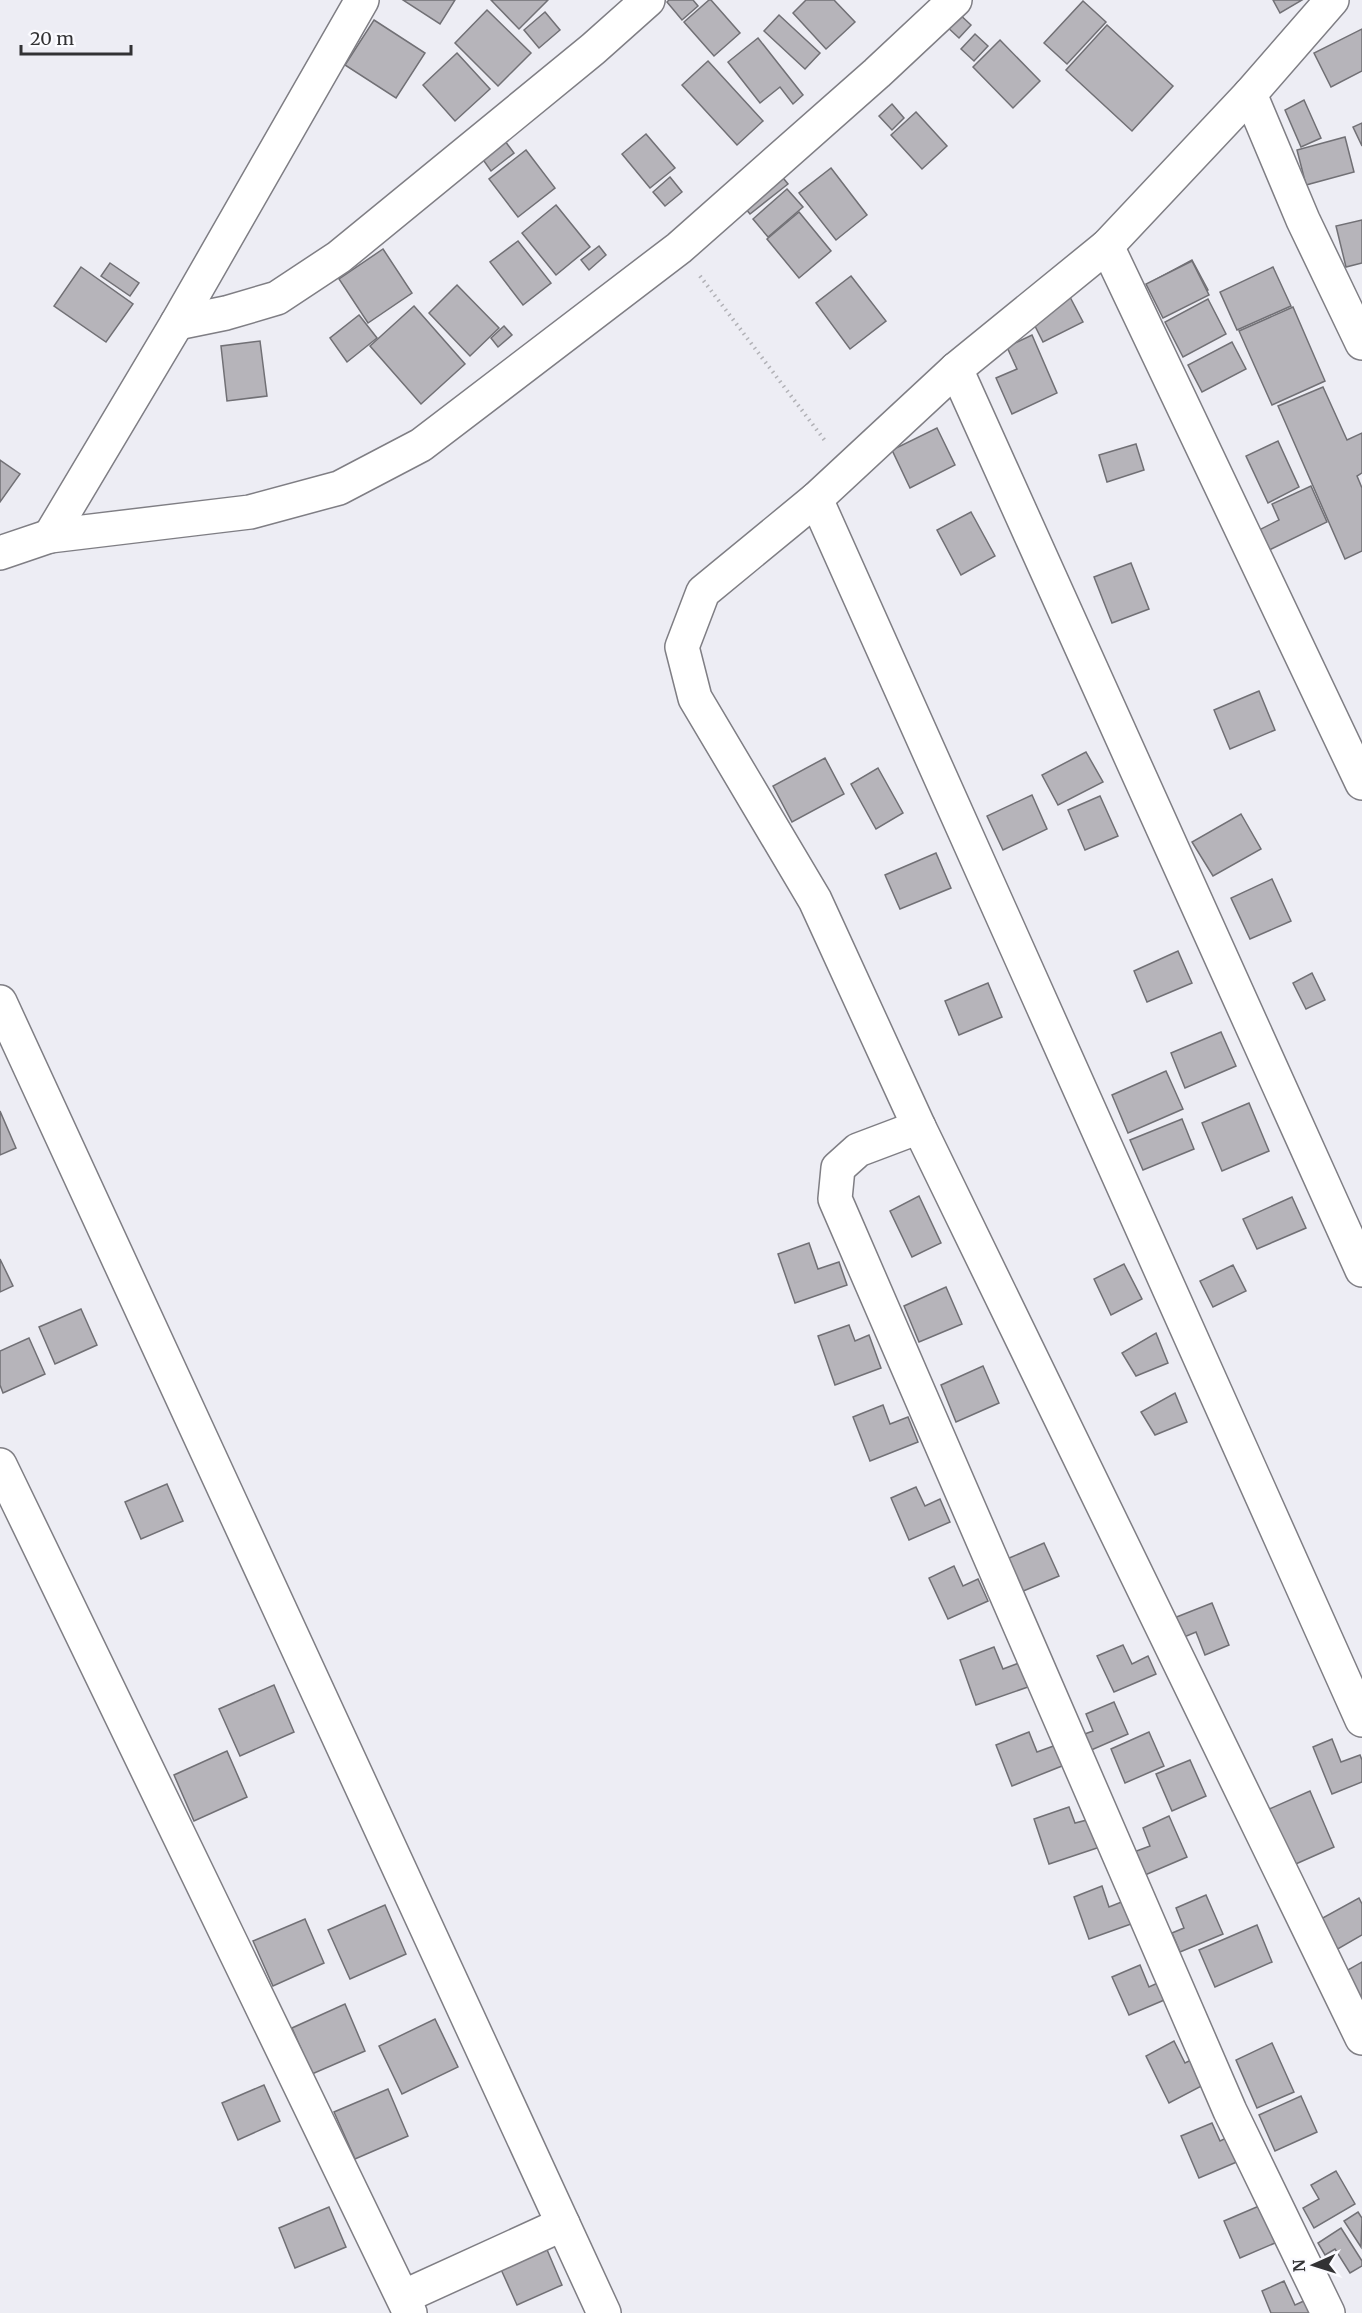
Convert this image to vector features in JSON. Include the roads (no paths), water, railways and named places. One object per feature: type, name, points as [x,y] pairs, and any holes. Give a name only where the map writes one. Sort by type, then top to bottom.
[{"type":"street","points":[[50,536],[177,323],[362,0]]},
{"type":"street","points":[[177,323],[226,313],[277,297],[339,256],[593,49],[648,0]]},
{"type":"street","points":[[0,553],[50,536],[250,512],[339,488],[421,445],[679,248],[877,73],[955,0]]},
{"type":"street","points":[[1332,0],[1250,94],[1107,246],[957,369],[816,499],[703,592],[682,647],[695,698],[815,900],[918,1127],[1362,2038]]},
{"type":"street","points":[[1250,94],[1303,220],[1362,343]]},
{"type":"street","points":[[1107,246],[1362,783]]},
{"type":"street","points":[[957,369],[1362,1270]]},
{"type":"street","points":[[816,499],[1362,1720]]},
{"type":"street","points":[[0,1002],[604,2313]]},
{"type":"street","points":[[918,1127],[858,1150],[838,1168],[835,1199],[1230,2111],[1328,2313]]},
{"type":"street","points":[[0,1465],[407,2305],[563,2224]]}]
